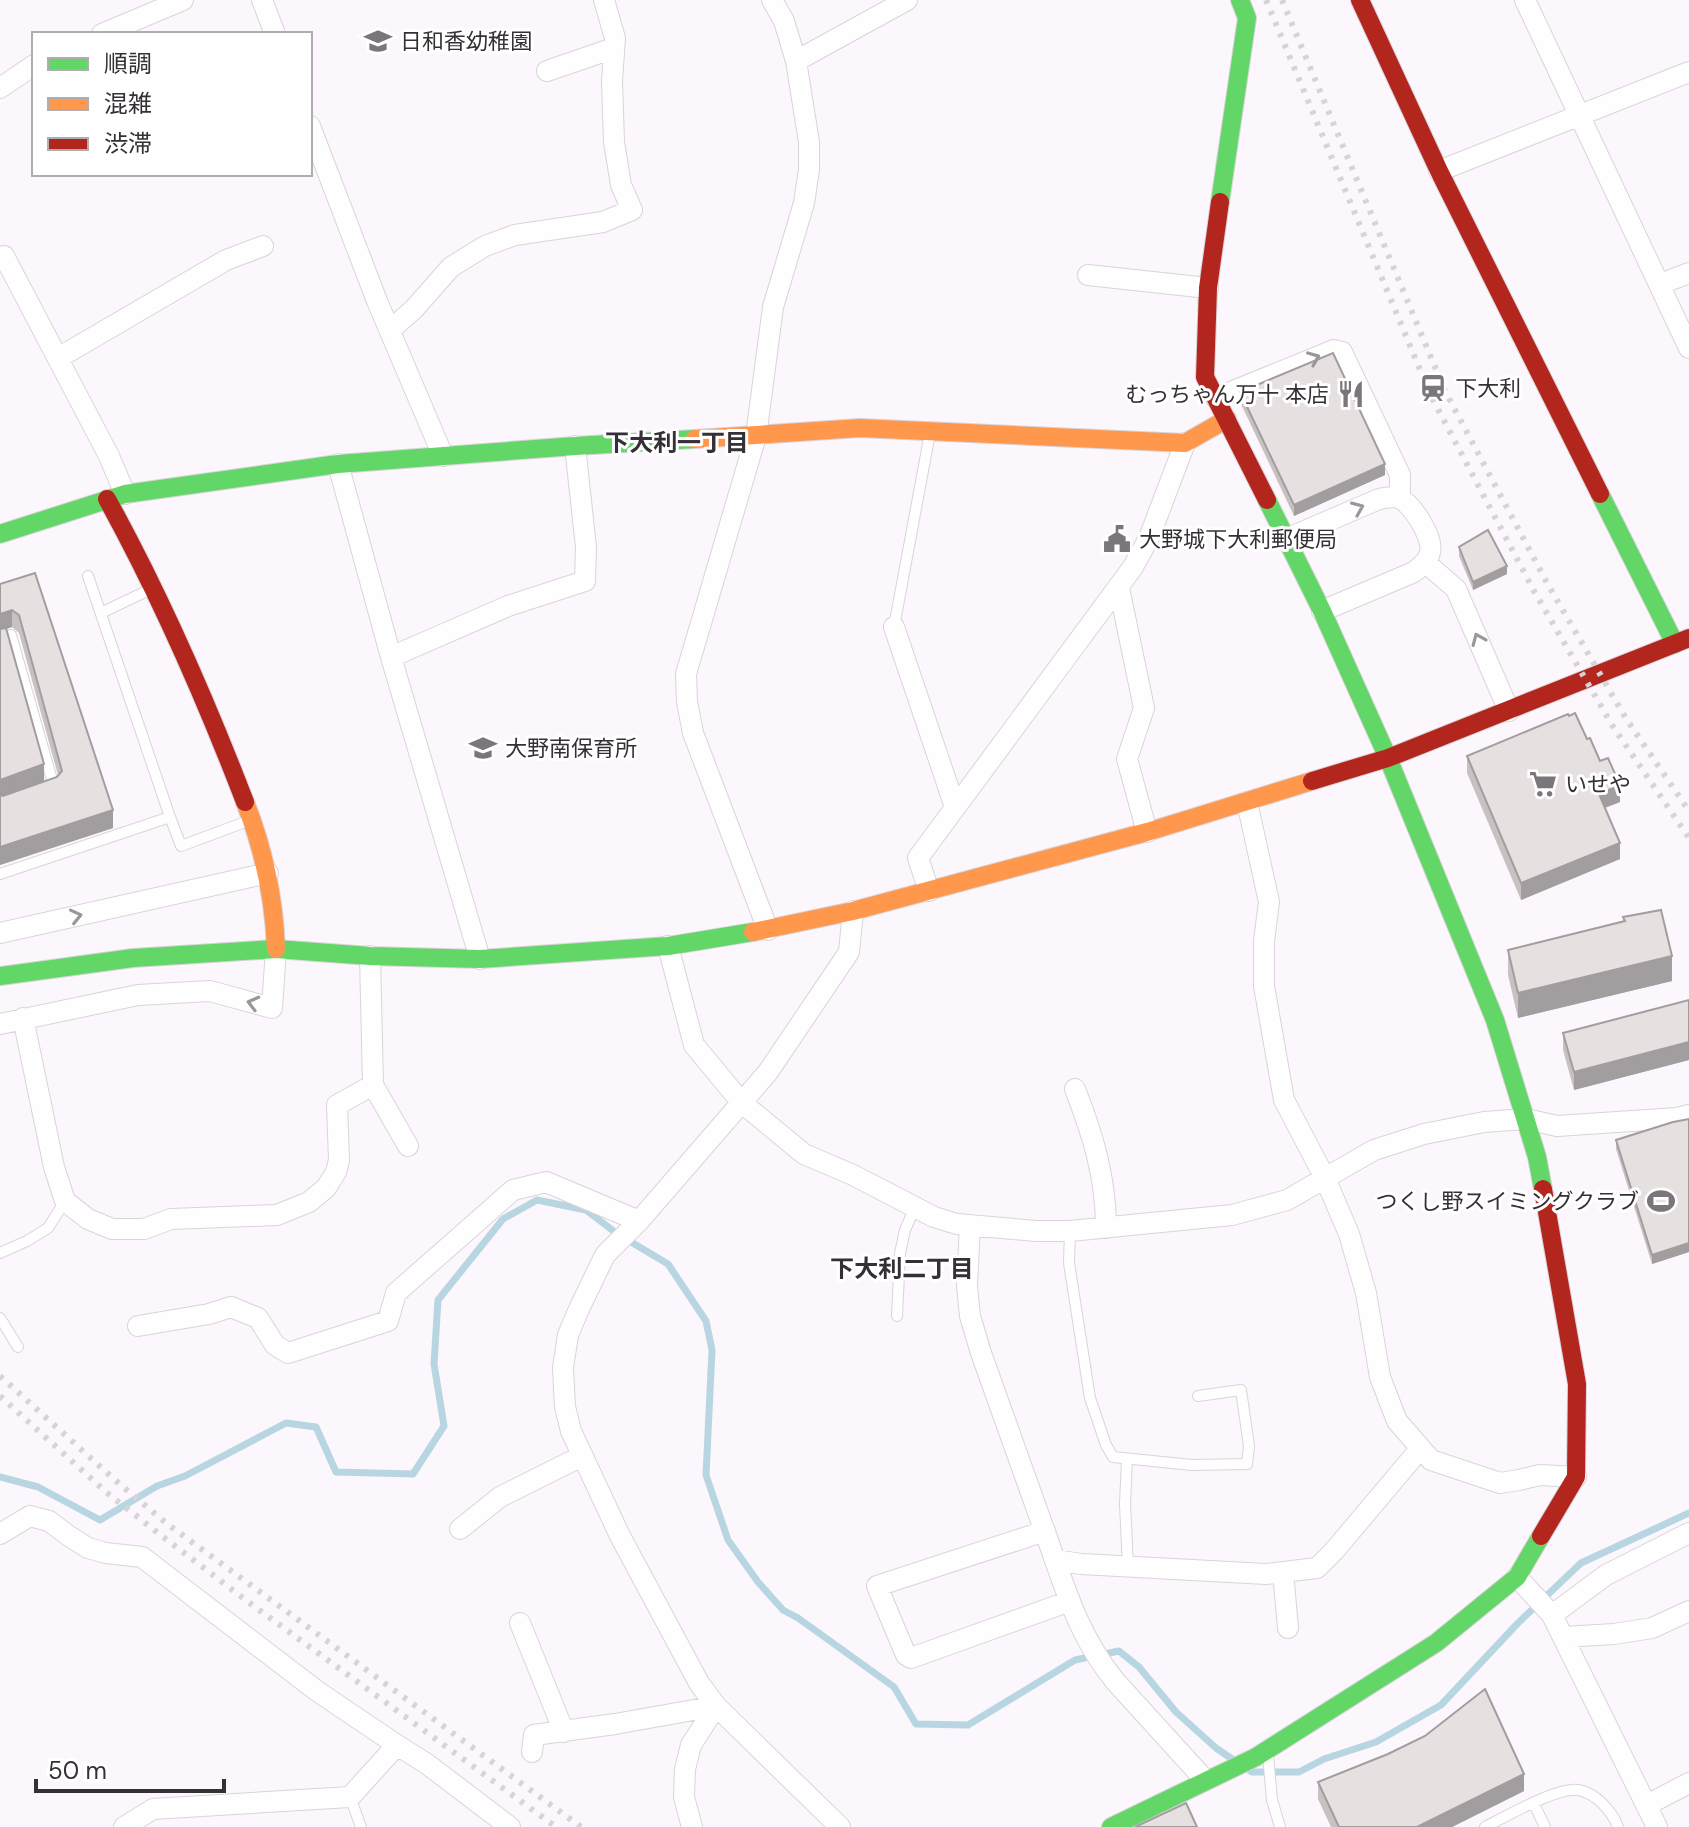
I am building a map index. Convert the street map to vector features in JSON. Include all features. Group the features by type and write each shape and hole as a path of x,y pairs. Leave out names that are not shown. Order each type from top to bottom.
{"street":[{"path":"107,32 183,0"},
{"path":"262,0 274,32"},
{"path":"390,330 414,309 451,267 485,246 515,235 603,222 632,210 621,185 614,142 612,81 615,38 604,0"},
{"path":"768,930 693,733 686,674 756,436 773,307 804,203 809,170 809,142 796,61 784,21 772,0"},
{"path":"1111,1827 1262,1753 1436,1643 1517,1577 1576,1477 1577,1384 1537,1157 1495,1020 1388,758 1322,611 1205,377 1208,288 1247,18 1240,0"},
{"path":"0,976 133,958 276,949 480,959 668,946 768,930 853,911 1147,832 1388,758 1682,641 1439,171 1360,0"},
{"path":"1525,0 1689,348"},
{"path":"796,61 898,2"},
{"path":"547,71 614,48"},
{"path":"0,88 32,66"},
{"path":"1439,171 1689,72"},
{"path":"312,131 443,456"},
{"path":"58,358 226,260 263,246"},
{"path":"0,1024 138,995 210,991 272,1008 276,949 268,873 251,820 209,711 116,496 109,456 4,256"},
{"path":"1660,284 1689,273"},
{"path":"1088,275 1208,288"},
{"path":"1216,398 1334,350 1342,352 1400,475 1400,498"},
{"path":"0,534 116,496 338,464 860,428 1185,443 1227,419"},
{"path":"929,891 918,858 1133,567 1149,538 1185,443"},
{"path":"391,657 508,606 585,581 586,547 575,446"},
{"path":"338,464 480,959"},
{"path":"1286,539 1379,499 1400,498 1412,506 1431,544 1426,563 1414,572 1322,611"},
{"path":"1426,563 1456,589 1509,711"},
{"path":"1119,588 1144,708 1127,759 1147,832"},
{"path":"894,627 955,807"},
{"path":"1247,802 1269,902 1264,941 1264,986 1284,1100 1325,1178 1349,1234 1366,1293 1380,1377 1397,1421 1431,1460 1500,1483 1540,1475 1576,1477"},
{"path":"0,933 268,873"},
{"path":"840,1827 716,1706 699,1683 620,1536 571,1431 565,1407 563,1368 568,1335 605,1255 639,1221 768,1072 849,952 853,911"},
{"path":"668,946 694,1045 742,1103 804,1154 853,1175 934,1217 957,1224 1070,1231 1232,1215 1287,1200 1374,1150 1424,1134 1484,1122 1526,1119 1557,1126 1689,1115"},
{"path":"370,956 373,1085 408,1146"},
{"path":"23,1018 54,1167 65,1201 88,1219 112,1229 144,1229 171,1219 277,1215 309,1202 326,1188 336,1172 339,1160 337,1105 373,1085"},
{"path":"1075,1089 1099,1162 1106,1200 1106,1228"},
{"path":"138,1326 209,1314 231,1307 258,1318 275,1345 288,1353 388,1321 396,1293 513,1190 546,1182 639,1221"},
{"path":"970,1225 967,1286 970,1316 1082,1631 1104,1667 1210,1778"},
{"path":"1055,1560 1266,1574 1317,1568 1420,1449"},
{"path":"460,1529 500,1497 582,1456"},
{"path":"0,1534 30,1516 49,1521 88,1548 142,1557 317,1691 427,1764 510,1827"},
{"path":"1045,1531 877,1586 906,1655 911,1658 1070,1601"},
{"path":"1552,1615 1606,1575 1689,1533"},
{"path":"1283,1572 1288,1628"},
{"path":"1517,1577 1552,1615 1657,1827"},
{"path":"1563,1637 1652,1628 1689,1611"},
{"path":"520,1623 564,1732"},
{"path":"532,1752 534,1735 716,1706"},
{"path":"692,1827 684,1797 685,1769 691,1745 716,1706"},
{"path":"124,1827 153,1809 350,1797 397,1745"},
{"path":"1647,1805 1689,1783"}],"lane":[{"path":"894,627 931,431"},
{"path":"88,576 181,846 251,820"},
{"path":"101,613 154,587"},
{"path":"0,639 11,635 54,787 41,791"},
{"path":"0,874 170,817"},
{"path":"0,1253 48,1228 65,1201"},
{"path":"897,1316 900,1253 915,1207"},
{"path":"1070,1231 1069,1263 1090,1398 1113,1457 1192,1465 1247,1464 1249,1446 1241,1390 1198,1396"},
{"path":"0,1318 18,1347"},
{"path":"1127,1459 1125,1504 1128,1567"},
{"path":"1262,1753 1280,1827"},
{"path":"1485,1827 1558,1793 1578,1790 1595,1797 1614,1816 1618,1827"},
{"path":"350,1797 361,1827"},
{"path":"1534,1804 1545,1827"}],"building":[{"path":"1333,353 1385,464 1294,505 1240,392"},
{"path":"1488,530 1507,566 1473,582 1459,547"},
{"path":"35,573 113,810 0,847 0,795 57,777 62,771 19,615 12,610 0,614 0,584"},
{"path":"6,628 44,764 0,780 0,629"},
{"path":"1575,713 1600,761 1608,758 1620,785 1599,794 1620,843 1521,883 1467,756"},
{"path":"1661,910 1672,956 1518,993 1508,950 1625,921 1623,917"},
{"path":"1689,1000 1689,1042 1574,1072 1563,1033"},
{"name":"つくし野スイミングクラブ","path":"1689,1119 1689,1243 1652,1255 1616,1140"},
{"path":"1485,1689 1524,1774 1417,1827 1339,1827 1318,1782 1425,1736"},
{"path":"1186,1803 1197,1827 1135,1827"}],"waterway":[{"path":"0,1477 38,1487 100,1520 157,1486 185,1476 286,1423 316,1427 336,1472 413,1474 444,1426 434,1364 438,1300 503,1219 537,1200 586,1210 616,1233 668,1264 706,1321 712,1350 706,1475 728,1540 783,1610 894,1687 916,1724 968,1725 1075,1660 1119,1651 1139,1667 1176,1712 1232,1759"},
{"path":"1249,1770 1299,1772 1324,1759 1376,1742 1441,1705 1518,1623 1581,1563 1689,1513"}],"railway":[{"path":"1266,0 1431,396 1534,591 1612,725 1689,838"},
{"path":"1282,0 1445,391 1547,583 1625,717 1689,811"},
{"path":"0,1376 166,1523 581,1827"},
{"path":"0,1396 106,1492 158,1533 556,1827"}],"traffic: fast":[{"path":"1220,202 1247,18 1240,0"},
{"path":"0,534 125,494 338,464 695,439"},
{"path":"1600,494 1675,644"},
{"path":"1267,500 1322,611 1388,758 1495,1020 1537,1157 1543,1189"},
{"path":"0,976 133,958 276,949 480,959 668,946 753,932"},
{"path":"1111,1827 1256,1757 1436,1643 1517,1577 1541,1536"}],"traffic: slow":[{"path":"695,439 860,428 1185,443 1227,419"},
{"path":"753,932 853,911 1147,832 1312,781"},
{"path":"245,802 267,874 276,949"}],"traffic: jam":[{"path":"1360,0 1439,171 1600,494"},
{"path":"1220,202 1208,288 1205,377 1267,500"},
{"path":"107,499 181,648 245,802"},
{"path":"1312,781 1388,758 1689,638"},
{"path":"1541,1536 1576,1477 1577,1384 1543,1189"}],"place":[{"name":"日和香幼稚園","path":"378,41"},
{"name":"下大利","path":"1433,388"},
{"name":"むっちゃん万十 本店","path":"1351,394"},
{"name":"大野城下大利郵便局","path":"1117,539"},
{"name":"大野南保育所","path":"483,748"},
{"name":"いせや","path":"1543,784"},
{"name":"つくし野スイミングクラブ","path":"1661,1201"}],"district":[{"name":"下大利一丁目","path":"677,442"},
{"name":"下大利二丁目","path":"902,1268"}]}
